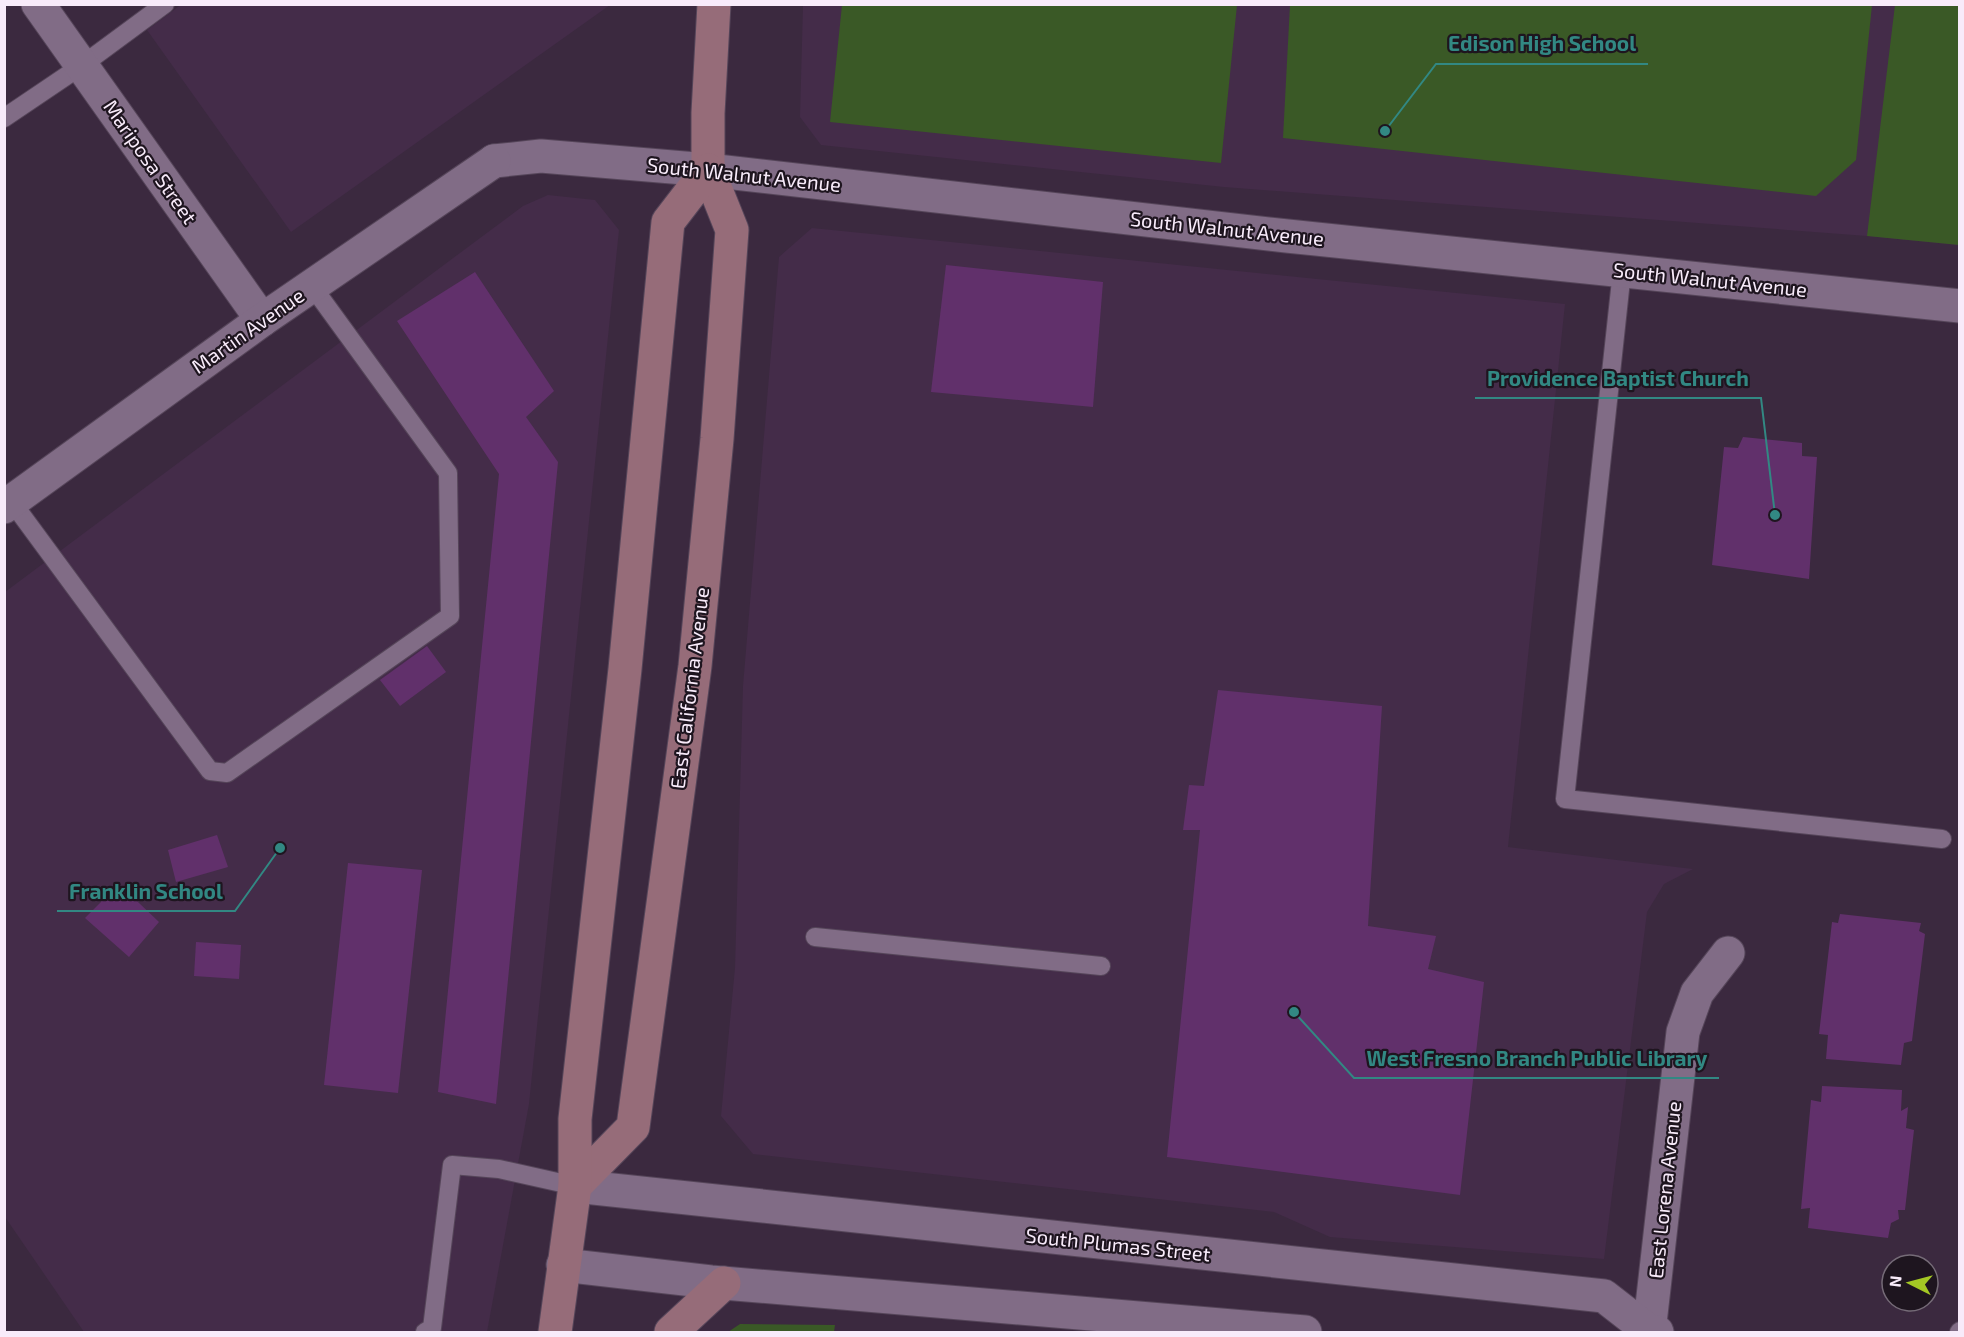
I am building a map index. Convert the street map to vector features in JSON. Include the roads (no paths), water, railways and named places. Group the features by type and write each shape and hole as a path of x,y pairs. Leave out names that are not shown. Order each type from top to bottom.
{"main road":[{"name":"East California Avenue","path":"575,1186 633,1127 694,678 717,439 732,230 708,170 708,113 714,4"},
{"path":"555,1332 575,1186 574,1119 625,669 668,222 708,170"},
{"path":"671,1332 724,1282"}],"street":[{"name":"Mariposa Street","path":"38,4 262,320"},
{"name":"South Walnut Avenue","path":"494,161 541,156 708,170 1287,236 1959,306"},
{"name":"Martin Avenue","path":"8,504 262,320 494,161"},
{"name":"East Lorena Avenue","path":"1650,1332 1683,1032 1697,993 1728,953"},
{"name":"South Plumas Street","path":"575,1186 1605,1296 1650,1332"},
{"path":"563,1265 1104,1324 1305,1332"}],"lane":[{"path":"4,118 81,66 165,4"},
{"path":"1622,271 1565,800 1942,839"},
{"path":"8,504 210,771 227,773 450,616 448,473 312,286"},
{"path":"814,937 1101,966"},
{"path":"425,1332 432,1328 452,1165 499,1169 575,1186"}],"place":[{"name":"Edison High School","path":"1385,131"},
{"name":"Providence Baptist Church","path":"1775,515"},
{"name":"Franklin School","path":"280,848"},
{"name":"West Fresno Branch Public Library","path":"1294,1012"}]}
